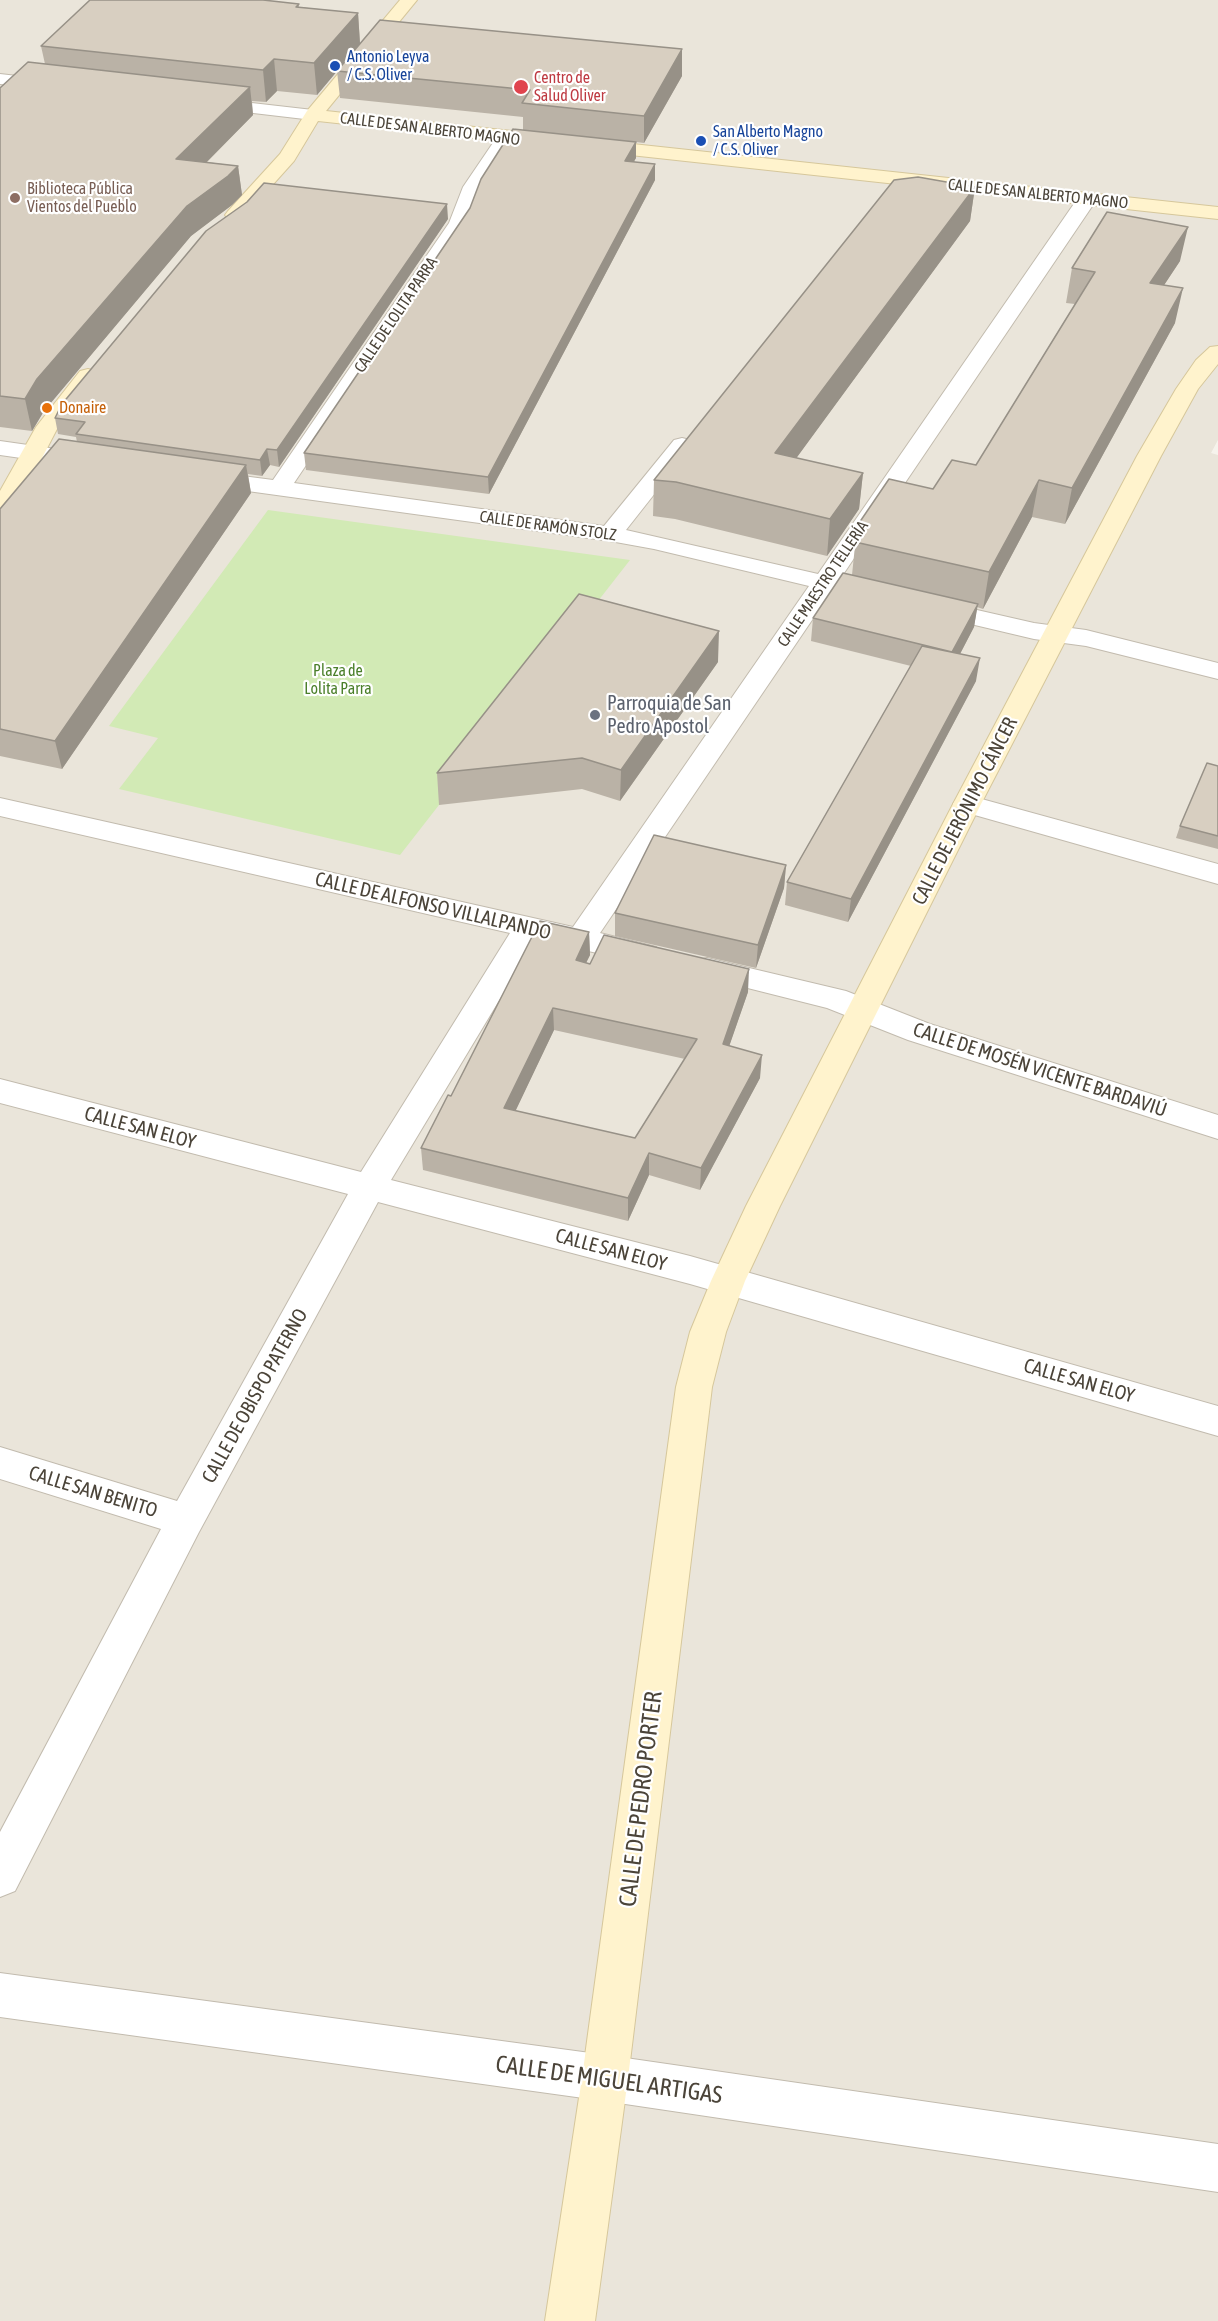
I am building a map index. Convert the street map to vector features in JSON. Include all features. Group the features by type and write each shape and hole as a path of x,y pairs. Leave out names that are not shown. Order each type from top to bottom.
{"street":[{"path":"218,226 241,211 288,157 313,115 409,0"},
{"path":"0,79 70,87"},
{"name":"CALLE DE SAN ALBERTO MAGNO","path":"186,100 506,138 1218,213"},
{"name":"CALLE DE LOLITA PARRA","path":"279,489 459,223 473,187 506,138"},
{"path":"882,198 897,180"},
{"name":"CALLE MAESTRO TELLERÍA","path":"580,940 1087,199"},
{"name":"CALLE DE JERÓNIMO CÁNCER","path":"728,1281 763,1206 967,804 1181,399 1204,365 1218,352"},
{"path":"0,508 16,485 32,452 54,417 97,364"},
{"path":"610,534 698,425"},
{"path":"0,448 116,465"},
{"name":"CALLE DE RAMÓN STOLZ","path":"186,475 654,542 1034,631 1086,638 1218,671"},
{"path":"967,804 1218,874"},
{"name":"CALLE DE ALFONSO VILLALPANDO","path":"0,807 794,988 864,1010"},
{"name":"CALLE DE OBISPO PATERNO","path":"0,1876 186,1520 369,1187 530,927"},
{"name":"CALLE DE MOSÉN VICENTE BARDAVIÚ","path":"864,1010 919,1032 1218,1127"},
{"name":"CALLE SAN ELOY","path":"0,1092 728,1281 1218,1420"},
{"name":"CALLE DE PEDRO PORTER","path":"570,2321 694,1387 708,1332 728,1281"},
{"name":"CALLE SAN BENITO","path":"0,1463 186,1520"},
{"name":"CALLE DE MIGUEL ARTIGAS","path":"0,1995 604,2078 1218,2168"}],"shaded area":[{"path":"0,0 1218,0 1218,440 1211,453 1218,455 1218,2321 0,2321"}],"green space":[{"name":"Plaza de Lolita Parra","path":"268,510 630,560 400,855 119,789 158,738 109,726"}],"building":[{"path":"90,0 263,0 299,4 296,7 358,13 314,63 274,59 263,70 41,46"},
{"path":"380,20 682,49 644,116 522,103 530,90 337,71"},
{"path":"28,62 250,87 176,159 238,166 187,206 37,379 25,399 0,396 0,88"},
{"path":"513,129 636,142 625,161 655,164 488,477 304,453 470,208 481,179"},
{"path":"918,177 975,187 775,453 863,473 830,519 676,482 654,480 894,180"},
{"path":"264,183 447,204 277,450 267,449 260,460 76,434 85,422 55,418 62,404 206,231 247,202"},
{"path":"1107,212 1188,227 1150,283 1183,288 1072,488 1039,480 989,572 855,542 864,528 857,526 889,479 933,489 952,460 976,465 1095,272 1072,268"},
{"path":"59,439 246,465 55,741 0,729 0,509"},
{"path":"843,573 978,604 952,652 813,618"},
{"name":"Parroquia de San Pedro Apostol","path":"579,594 719,631 621,770 582,758 437,773"},
{"path":"922,646 980,658 851,899 787,882"},
{"path":"1207,763 1218,766 1218,836 1180,826"},
{"path":"654,835 786,865 758,945 615,913"},
{"path":"540,921 589,932 576,960 590,964 604,935 749,969 723,1044 762,1055 701,1168 649,1153 628,1198 421,1148 448,1095 451,1096","holes":["553,1008 697,1039 635,1138 504,1108"]}],"place":[{"name":"Antonio Leyva / C.S. Oliver","path":"335,66"},
{"name":"Centro de Salud Oliver","path":"521,87"},
{"name":"San Alberto Magno / C.S. Oliver","path":"701,141"},
{"name":"Biblioteca Pública Vientos del Pueblo","path":"15,198"},
{"name":"Donaire","path":"47,408"},
{"name":"Parroquia de San Pedro Apostol","path":"595,715"}]}
